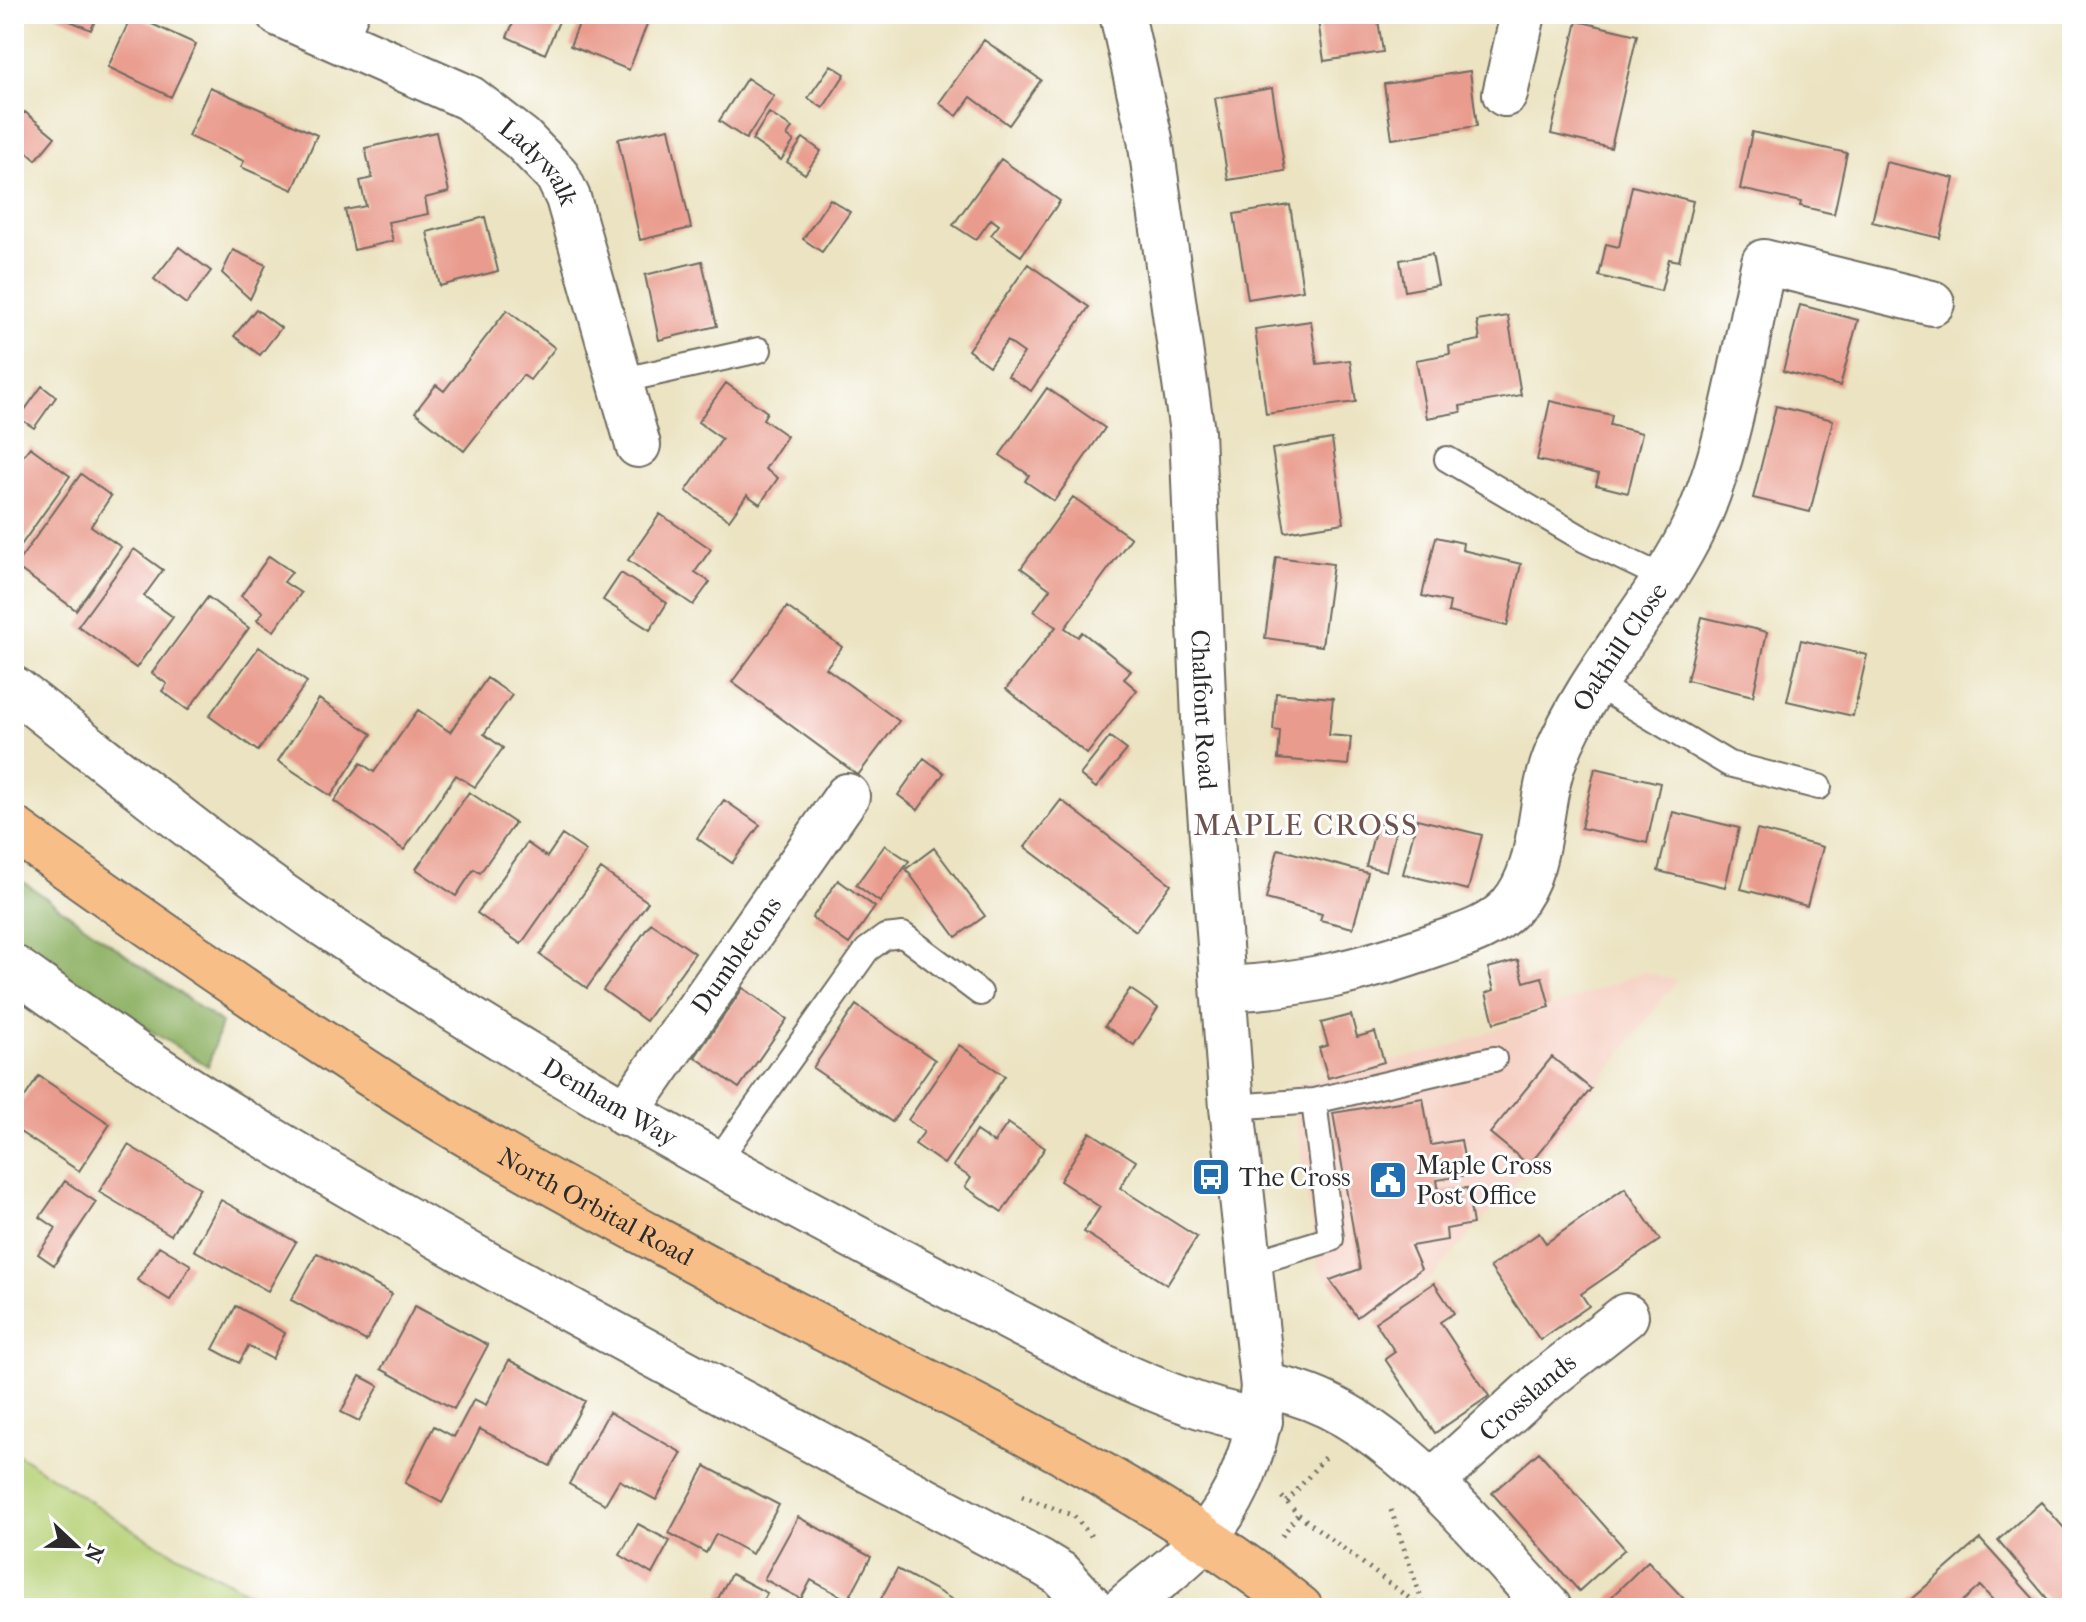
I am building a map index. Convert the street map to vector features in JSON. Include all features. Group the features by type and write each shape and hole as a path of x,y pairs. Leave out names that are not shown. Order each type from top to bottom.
{"main road":[{"name":"North Orbital Road","path":"14,829 234,984 404,1096 746,1288 1094,1470 1204,1538"},
{"path":"1204,1538 1300,1608"}],"street":[{"name":"Ladywalk","path":"279,14 350,28 469,98 505,123 557,175 568,198 638,445"},
{"name":"Chalfont Road","path":"1122,14 1150,139 1192,432 1205,743 1232,1107 1262,1404 1245,1474 1204,1538 1124,1608"},
{"path":"1505,94 1514,16"},
{"name":"Oakhill Close","path":"1224,989 1324,980 1382,964 1487,927 1512,906 1533,860 1554,760 1592,682 1681,553 1709,494 1764,262 1932,303"},
{"name":"Denham Way","path":"14,689 328,927 625,1114 1102,1366 1177,1400 1222,1415 1262,1404 1292,1389 1356,1421 1432,1482 1549,1608"},
{"name":"Dumbletons","path":"625,1114 847,796"},
{"path":"14,968 221,1109 331,1175 483,1262 1041,1562 1061,1574 1092,1608"},
{"name":"Crosslands","path":"1432,1482 1540,1384 1626,1316"}],"lane":[{"path":"619,381 759,350"},
{"path":"1447,459 1585,540 1664,578"},
{"path":"1592,682 1729,764 1819,787"},
{"path":"716,1163 867,950 885,937 903,935 980,993"},
{"path":"1232,1107 1314,1101 1494,1059"},
{"path":"1249,1264 1331,1239 1314,1101"}],"path":[{"path":"1287,1502 1356,1421"},
{"path":"1394,1451 1388,1501 1423,1608"},
{"path":"1017,1494 1074,1516 1096,1542"},
{"path":"1298,1514 1423,1608"}],"shaded area":[{"path":"1643,972 1677,980 1574,1116 1433,1277 1364,1326 1318,1267 1291,1086 1450,1047"}],"green space":[{"path":"14,875 221,1023 208,1066 92,995 14,940"},
{"path":"14,1452 146,1538 278,1608 14,1608"}],"building":[{"path":"54,14 98,14 91,30"},
{"path":"517,14 549,14 560,19 545,54 507,37"},
{"path":"583,14 651,14 629,70 570,46"},
{"path":"1317,14 1377,14 1383,52 1324,61"},
{"path":"132,15 196,44 171,97 108,67"},
{"path":"1577,21 1637,35 1611,148 1551,134"},
{"path":"984,40 1041,80 1009,125 971,97 957,116 939,103"},
{"path":"831,65 845,74 823,108 808,98"},
{"path":"1470,71 1477,126 1392,139 1384,84"},
{"path":"747,78 774,96 746,139 719,121"},
{"path":"210,87 317,135 293,190 241,167 244,161 188,136"},
{"path":"1272,88 1285,171 1228,180 1215,98"},
{"path":"25,112 55,137 36,160 14,141 14,124"},
{"path":"769,113 792,128 787,136 794,141 781,160 752,140"},
{"path":"669,128 691,228 640,240 618,139"},
{"path":"436,132 449,192 425,198 428,214 388,222 393,241 354,250 345,210 366,206 360,181 372,178 365,148"},
{"path":"1752,132 1847,153 1834,214 1800,206 1801,202 1740,189"},
{"path":"803,138 821,151 805,174 787,162"},
{"path":"1001,159 1060,201 1021,256 991,235 999,225 991,219 976,240 953,225"},
{"path":"1886,162 1954,178 1940,238 1872,222"},
{"path":"1632,186 1693,201 1679,261 1669,259 1661,291 1599,276 1606,244 1619,247"},
{"path":"830,199 850,212 822,252 803,239"},
{"path":"1290,205 1303,290 1248,299 1234,214"},
{"path":"485,217 498,271 440,286 427,232"},
{"path":"179,247 211,271 186,304 154,279"},
{"path":"233,250 266,265 250,299 222,273"},
{"path":"1432,254 1438,285 1405,291 1400,260"},
{"path":"702,261 717,326 659,340 645,275"},
{"path":"1028,264 1089,307 1031,391 1008,376 1024,353 1007,341 989,366 968,350"},
{"path":"1800,305 1858,320 1840,386 1783,371"},
{"path":"256,309 281,328 260,355 234,336"},
{"path":"507,310 555,348 530,380 523,375 464,451 415,412 436,385 444,391"},
{"path":"1508,316 1521,395 1460,406 1461,412 1427,418 1416,360 1450,354 1449,346 1480,340 1477,321"},
{"path":"1311,321 1317,364 1350,360 1356,402 1266,414 1255,329"},
{"path":"726,383 767,412 763,419 787,436 765,469 778,478 760,504 747,495 729,520 686,491 722,439 698,422"},
{"path":"42,386 56,397 34,428 19,418"},
{"path":"1047,388 1105,428 1054,501 1025,481 1029,475 1000,455"},
{"path":"1550,401 1612,415 1610,425 1642,433 1628,493 1596,485 1599,474 1537,460"},
{"path":"1776,406 1833,420 1810,512 1753,498"},
{"path":"1332,439 1344,523 1285,532 1272,449"},
{"path":"30,447 70,476 14,555 14,468"},
{"path":"81,474 111,496 91,526 121,547 76,610 15,566"},
{"path":"1073,497 1131,538 1065,628 1078,637 1082,632 1131,671 1124,679 1137,690 1087,754 1006,689 1056,627 1034,611 1050,589 1021,568"},
{"path":"660,514 711,549 695,572 710,582 693,605 628,560"},
{"path":"1436,537 1463,543 1462,550 1521,564 1507,626 1448,612 1450,602 1422,596"},
{"path":"134,549 163,570 144,596 173,617 136,668 78,626"},
{"path":"269,556 292,572 284,582 301,593 274,631 257,620 263,612 241,596"},
{"path":"1276,557 1333,564 1322,646 1265,638"},
{"path":"621,573 667,603 650,630 603,600"},
{"path":"208,597 249,628 188,710 162,691 167,684 152,673"},
{"path":"787,607 842,647 826,668 899,721 858,775 732,682"},
{"path":"1702,617 1767,632 1753,696 1687,680"},
{"path":"1801,640 1867,655 1853,716 1787,701"},
{"path":"259,647 307,682 258,751 209,716"},
{"path":"487,678 512,695 484,734 503,748 475,787 456,775 404,850 334,801 361,763 374,772 418,710 450,732"},
{"path":"1276,693 1333,698 1329,735 1351,737 1348,765 1278,759 1280,731 1273,730"},
{"path":"319,699 372,734 331,796 278,761"},
{"path":"1110,737 1127,750 1096,788 1080,775"},
{"path":"924,758 944,773 918,810 898,795"},
{"path":"1595,768 1660,783 1647,843 1581,828"},
{"path":"469,792 515,823 480,873 474,869 456,896 416,869"},
{"path":"724,800 760,825 732,863 697,838"},
{"path":"1061,800 1171,884 1136,931 1025,847"},
{"path":"1673,812 1739,828 1725,887 1658,871"},
{"path":"1417,819 1482,835 1468,890 1403,874"},
{"path":"1377,823 1396,828 1386,871 1366,866"},
{"path":"1757,830 1823,847 1807,906 1741,889"},
{"path":"562,835 586,851 521,944 477,913 527,843 547,857"},
{"path":"885,845 909,861 880,902 856,885"},
{"path":"934,848 985,916 956,937 906,869"},
{"path":"1278,849 1368,873 1353,928 1320,920 1322,914 1266,899"},
{"path":"601,869 648,902 587,988 540,955"},
{"path":"838,880 875,907 849,944 812,918"},
{"path":"651,923 695,953 646,1021 603,990"},
{"path":"1518,960 1524,982 1542,977 1550,1007 1494,1023 1486,993 1494,990 1488,968"},
{"path":"743,988 787,1019 739,1088 695,1057"},
{"path":"1130,989 1158,1008 1134,1045 1105,1026"},
{"path":"856,1005 935,1060 892,1122 813,1068"},
{"path":"1351,1015 1357,1037 1375,1032 1384,1062 1328,1078 1319,1048 1328,1045 1321,1023"},
{"path":"959,1045 1005,1076 944,1164 915,1144 924,1132 908,1120"},
{"path":"1552,1057 1591,1089 1529,1165 1490,1133"},
{"path":"39,1076 110,1124 79,1171 14,1128 14,1113"},
{"path":"1423,1098 1431,1145 1461,1140 1467,1175 1437,1180 1439,1192 1467,1188 1473,1224 1446,1229 1447,1240 1411,1246 1421,1269 1357,1317 1330,1280 1360,1269 1333,1113"},
{"path":"1008,1123 1045,1148 1002,1212 965,1187 971,1178 953,1166 976,1131 994,1143"},
{"path":"1090,1132 1136,1161 1120,1188 1197,1237 1167,1285 1084,1232 1100,1207 1060,1181"},
{"path":"128,1145 200,1188 171,1235 99,1192"},
{"path":"65,1181 96,1202 54,1265 38,1254 56,1228 40,1217"},
{"path":"1625,1188 1660,1240 1581,1294 1589,1306 1540,1340 1490,1267 1539,1233 1546,1243"},
{"path":"221,1200 296,1242 268,1291 194,1250"},
{"path":"159,1246 191,1265 170,1300 137,1280"},
{"path":"317,1253 392,1294 366,1341 291,1300"},
{"path":"1434,1283 1454,1313 1440,1322 1489,1396 1435,1433 1385,1359 1395,1352 1375,1322"},
{"path":"236,1306 285,1333 272,1359 248,1346 239,1363 213,1349"},
{"path":"415,1306 488,1345 454,1409 381,1369"},
{"path":"509,1360 585,1401 550,1466 480,1429 442,1503 405,1483 434,1426 454,1437 474,1399 486,1405"},
{"path":"360,1376 379,1386 359,1421 341,1412"},
{"path":"609,1412 682,1453 656,1500 619,1480 605,1504 569,1484"},
{"path":"1539,1452 1625,1549 1579,1591 1492,1493"},
{"path":"705,1466 779,1505 752,1554 716,1534 706,1553 669,1533"},
{"path":"2041,1502 2072,1537 2072,1608 2055,1608 1998,1540"},
{"path":"798,1517 871,1557 848,1600 811,1580 801,1599 764,1579"},
{"path":"638,1524 670,1541 652,1574 620,1555"},
{"path":"1980,1539 2042,1608 2000,1608 1980,1586 1955,1608 1901,1608"},
{"path":"1648,1561 1684,1599 1675,1608 1600,1608"},
{"path":"897,1569 934,1589 967,1608 876,1608"},
{"path":"731,1574 767,1593 759,1608 713,1608"}],"place":[{"name":"The Cross","path":"1211,1177"},
{"name":"Maple Cross Post Office","path":"1388,1180"}],"district":[{"name":"MAPLE CROSS","path":"1306,825"}]}
